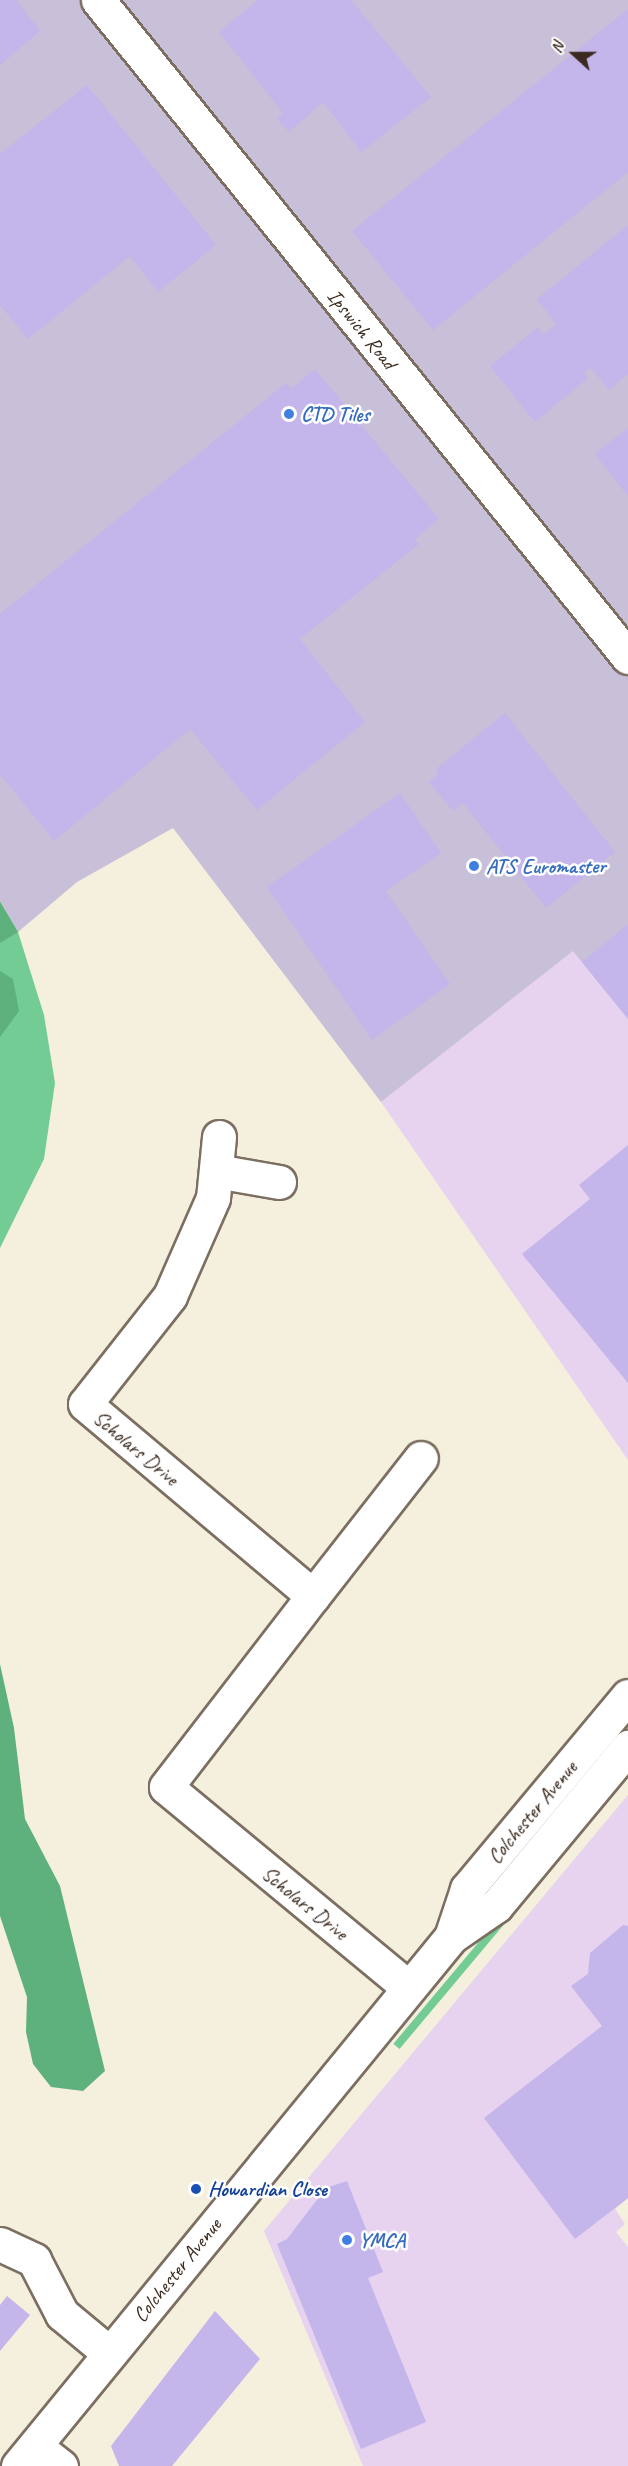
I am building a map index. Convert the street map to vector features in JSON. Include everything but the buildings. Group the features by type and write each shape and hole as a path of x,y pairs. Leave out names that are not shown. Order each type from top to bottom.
{"street":[{"name":"Ipswich Road","path":"98,0 628,657"},
{"name":"Scholars Drive","path":"219,1137 213,1198 170,1296 85,1404 313,1596"},
{"path":"216,1171 279,1182"},
{"name":"Scholars Drive","path":"409,1988 166,1787 421,1458"},
{"name":"Colchester Avenue","path":"451,1937 467,1890 628,1696"},
{"name":"Colchester Avenue","path":"26,2456 451,1937 496,1906 628,1747"},
{"path":"0,2244 34,2260 62,2314 109,2353"},
{"path":"26,2456 61,2466"}],"shaded area":[{"path":"0,0 628,0 628,1019 573,951 381,1102 173,828 77,882 18,932 0,901"},
{"path":"574,950 628,1019 628,1460 381,1102"},
{"path":"628,1795 628,2198 615,2209 625,2224 616,2232 628,2247 628,2466 363,2466 264,2231"}],"green space":[{"path":"0,901 18,932 44,1015 55,1083 44,1159 0,1248"},
{"path":"0,902 18,932 0,943"},
{"path":"0,971 13,979 19,1011 0,1037"},
{"path":"0,1664 14,1728 25,1819 60,1886 105,2071 83,2091 51,2087 33,2064 26,2032 27,1997 0,1916"},
{"path":"556,1850 562,1855 400,2049 393,2044"}],"place":[{"name":"CTD Tiles","path":"289,414"},
{"name":"ATS Euromaster","path":"474,866"},
{"name":"Howardian Close","path":"196,2189"},
{"name":"YMCA","path":"347,2240"}]}
